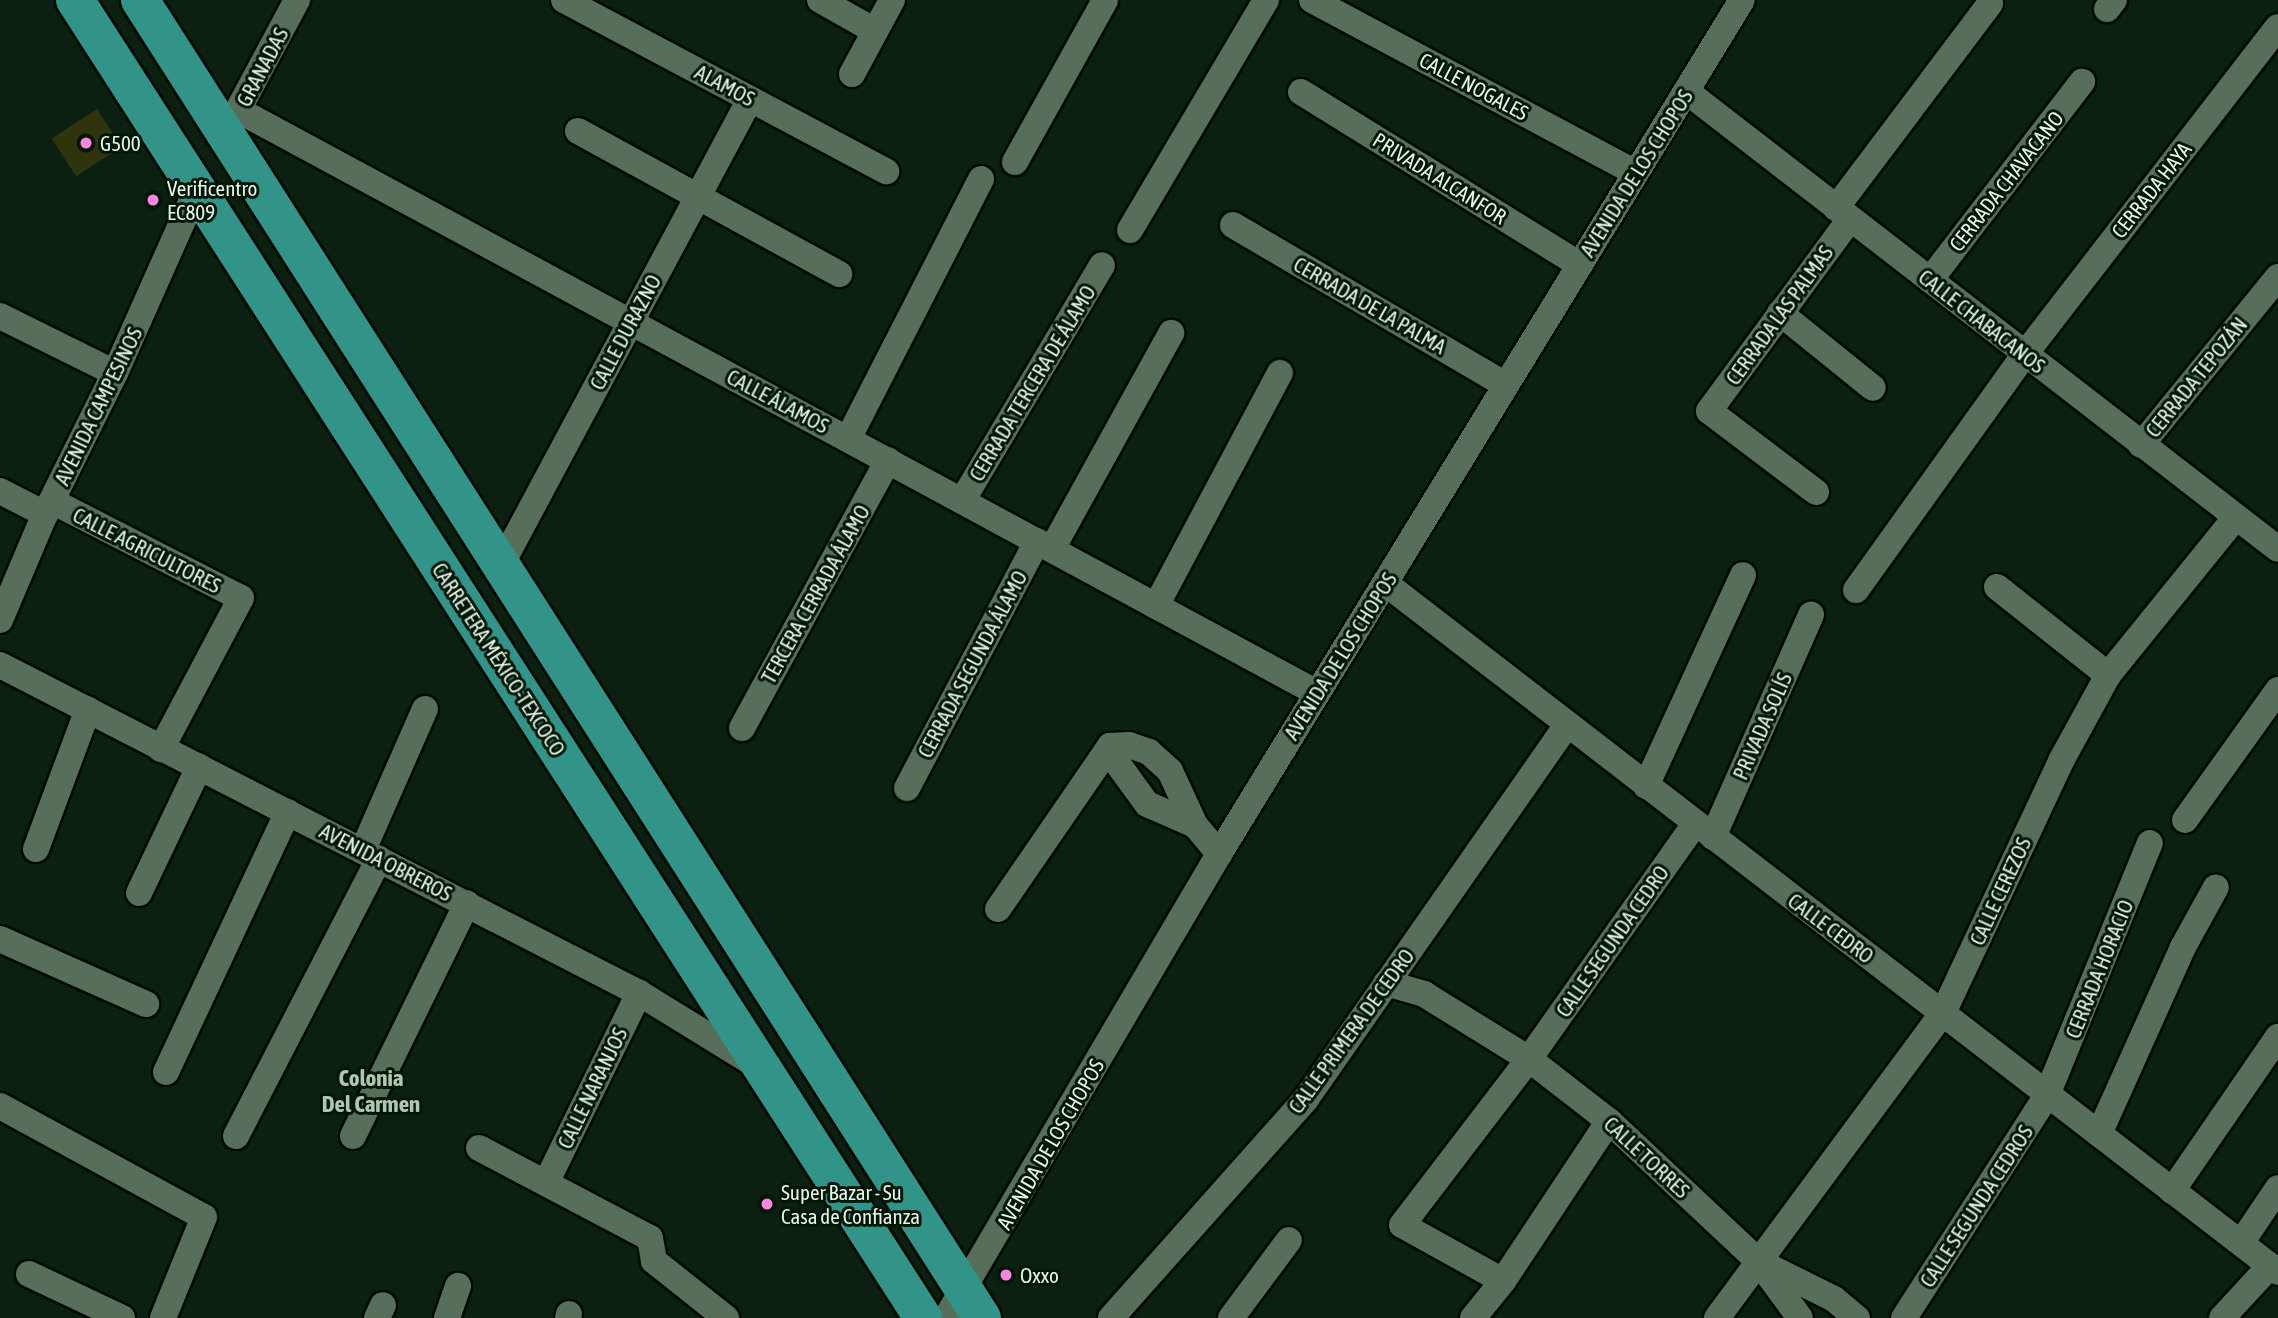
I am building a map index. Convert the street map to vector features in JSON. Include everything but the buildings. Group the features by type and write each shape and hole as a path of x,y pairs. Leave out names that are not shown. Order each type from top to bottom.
{"highway":[{"path":"140,0 232,122 501,565 964,1309"},
{"name":"CARRETERA MÉXICO-TEXCOCO","path":"73,2 923,1318"}],"street":[{"name":"GRANADAS","path":"232,122 298,0"},
{"name":"ALAMOS","path":"564,0 886,171"},
{"path":"820,0 875,31"},
{"path":"852,74 892,0"},
{"path":"1015,162 1105,0"},
{"path":"1129,230 1266,0"},
{"name":"CALLE NOGALES","path":"1312,0 1636,173"},
{"name":"AVENIDA DE LOS CHOPOS","path":"964,1309 1219,854 1742,0"},
{"name":"CERRADA LAS PALMAS","path":"1816,492 1709,411 1780,313 1843,214 1990,4"},
{"name":"CERRADA HAYA","path":"1856,590 2025,354 2278,27"},
{"name":"CERRADA CHAVACANO","path":"1930,280 2082,82"},
{"name":"CALLE CHABACANOS","path":"1686,91 2141,445 2236,517 2274,538"},
{"name":"PRIVADA ALCANFOR","path":"1301,92 1580,265"},
{"name":"CALLE DURAZNO","path":"501,565 750,99"},
{"name":"CALLE ÁLAMOS","path":"232,122 631,321 1317,693"},
{"path":"578,131 839,274"},
{"path":"848,439 981,180"},
{"name":"AVENIDA CAMPESINOS","path":"0,620 49,507 116,373 195,191"},
{"name":"CERRADA DE LA PALMA","path":"1233,225 1506,385"},
{"name":"CERRADA TERCERA DE ÁLAMO","path":"962,501 1102,265"},
{"name":"CERRADA TEPOZÁN","path":"2141,445 2278,278"},
{"path":"1780,313 1873,388"},
{"path":"0,316 116,373"},
{"name":"CERRADA SEGUNDA ÁLAMO","path":"907,788 1044,545 1171,333"},
{"path":"1156,606 1280,373"},
{"name":"TERCERA CERRADA ÁLAMO","path":"742,728 888,460"},
{"name":"CALLE AGRICULTORES","path":"0,491 49,507 241,598 161,749"},
{"name":"CALLE CEREZOS","path":"1717,1318 1942,1013 2062,759 2108,676 2236,517"},
{"path":"1646,786 1743,575"},
{"name":"CALLE CEDRO","path":"1385,583 2274,1269"},
{"path":"1997,587 2108,676"},
{"name":"PRIVADA SOLÍS","path":"1704,830 1811,614"},
{"name":"AVENIDA OBREROS","path":"0,665 639,993 765,1070"},
{"path":"2185,820 2278,690"},
{"path":"36,849 88,709"},
{"path":"236,1136 371,854 425,709"},
{"name":"CALLE PRIMERA DE CEDRO","path":"1111,1318 1306,1099 1567,725"},
{"path":"998,909 1110,746 1129,744 1149,752 1170,771 1195,825 1219,854"},
{"path":"1110,746 1115,760 1147,804 1195,825"},
{"path":"139,893 198,767"},
{"path":"166,1072 288,812"},
{"name":"CALLE SEGUNDA CEDRO","path":"1529,1059 1704,830"},
{"name":"CERRADA HORACIO","path":"2047,1095 2150,843"},
{"path":"2099,1134 2182,947 2216,887"},
{"path":"353,1136 467,903"},
{"path":"0,939 146,1004"},
{"name":"CALLE TORRES","path":"1386,984 1424,994 1529,1059 1609,1121 1759,1262 1800,1318"},
{"name":"CALLE NARANJOS","path":"546,1183 639,993"},
{"path":"2172,1191 2278,1037"},
{"path":"1503,1281 1402,1225 1529,1059"},
{"name":"CALLE SEGUNDA CEDROS","path":"1904,1318 2047,1095"},
{"path":"0,1106 204,1217 163,1318"},
{"path":"1473,1318 1503,1281 1609,1121"},
{"path":"479,1148 650,1238 654,1261 726,1318"},
{"path":"2241,1243 2278,1188"},
{"path":"1231,1318 1289,1240"},
{"name":"CALLE TORRES","path":"1759,1262 1834,1300 1857,1318"},
{"path":"2222,1318 2274,1269"},
{"path":"29,1274 122,1318"},
{"path":"447,1318 458,1286"}],"place":[{"name":"G500","path":"86,143"},
{"name":"Verificentro EC809","path":"153,200"},
{"name":"Super Bazar - Su Casa de Confianza","path":"767,1204"},
{"name":"Oxxo","path":"1006,1275"}],"district":[{"name":"Colonia Del Carmen","path":"371,1091"}]}
